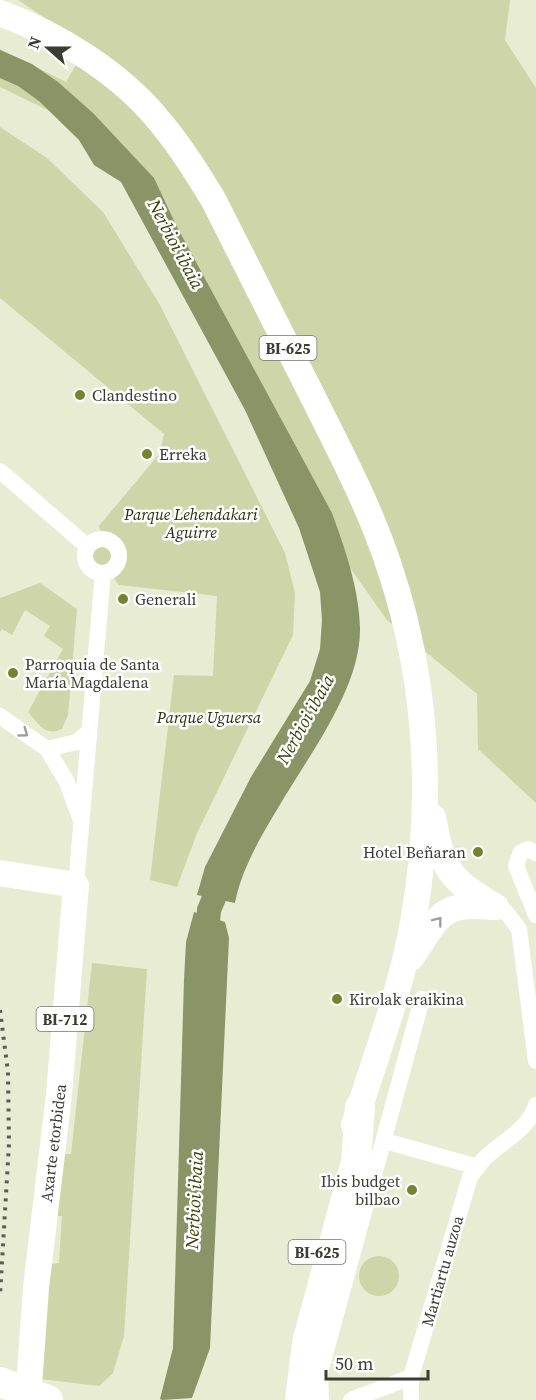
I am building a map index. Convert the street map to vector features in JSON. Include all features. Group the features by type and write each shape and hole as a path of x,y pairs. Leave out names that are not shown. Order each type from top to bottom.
{"highway":[{"path":"300,1400 307,1343 356,1162 360,1107"},
{"path":"0,1382 48,1400"}],"main road":[{"name":"BI-625","path":"0,13 63,43 126,88 160,121 213,199 354,478 391,570 411,646 418,686 425,778 420,877 404,969 360,1107 303,1307 291,1359 288,1400"},
{"path":"425,778 444,863 454,879 496,907"},
{"path":"0,873 76,885"},
{"path":"40,880 59,902 72,928"},
{"name":"Axarte etorbidea","path":"28,1400 36,1288 59,1095 76,885"},
{"path":"404,969 444,913 454,906 467,904 496,907"}],"street":[{"path":"0,471 88,547"},
{"path":"101,540 111,543 116,548 118,559 116,566 103,573 93,571 88,566 85,556 88,547 101,540"},
{"path":"76,885 83,828 87,733 103,573"},
{"path":"0,716 47,749 77,805 83,828"},
{"path":"47,749 77,742 87,733"},
{"path":"59,768 78,772 86,764"},
{"path":"534,850 521,852 516,866 536,915"},
{"path":"496,907 506,912 519,929 530,960 536,1061"},
{"path":"321,1400 320,1373 422,999"},
{"name":"Martiartu auzoa","path":"411,1400 411,1377 470,1177 485,1158 515,1136 533,1114 536,1105"},
{"path":"385,1141 478,1167"},
{"path":"351,1400 411,1377"}],"green space":[{"path":"18,0 510,0 505,40 536,88 536,803 478,749 477,694 387,620 287,479 93,132 0,87 0,49 66,82 80,58 63,30"},
{"name":"Parque Lehendakari Aguirre","path":"0,127 47,158 103,212 160,305 285,553 295,593 293,635 197,833 177,887 150,880 174,675 213,676 217,596 119,585 114,578 121,572 124,565 125,550 117,538 101,532 99,526 160,453 164,434 0,298"},
{"path":"102,547 108,550 111,556 108,562 102,565 96,562 93,556 96,550"},
{"path":"40,583 77,609 68,715 62,729 56,731 43,728 28,712 63,649 44,636 50,626 25,610 12,635 2,629 0,632 0,598"},
{"path":"92,963 147,969 124,1336 113,1373 99,1386 33,1378 52,1264 59,1263 62,1216 56,1216 63,1154 71,1154"},
{"path":"379,1256 387,1257 393,1262 398,1268 398,1284 393,1290 387,1295 379,1296 371,1295 365,1290 360,1284 359,1276 360,1268 365,1262 371,1257"}],"water":[{"path":"0,50 32,64 58,82 93,113 154,178 176,225 332,513 350,569 357,598 360,628 358,651 352,675 331,721 252,854 235,903 197,895 205,867 251,777 310,681 320,649 322,620 320,592 299,528 245,410 121,182 94,165 79,140 39,101 18,86 0,78"},
{"path":"194,912 225,922 229,938 210,1348 192,1398 162,1400 160,1399 173,1348 184,980 186,942"}],"waterway":[{"name":"Nerbioi ibaia","path":"206,948 209,910 226,869"}],"railway":[{"path":"0,1010 8,1072 9,1144 0,1296"}],"place":[{"name":"Clandestino","path":"80,395"},
{"name":"Erreka","path":"147,454"},
{"name":"Generali","path":"123,599"},
{"name":"Parroquia de Santa María Magdalena","path":"13,673"},
{"name":"Hotel Beñaran","path":"478,852"},
{"name":"Kirolak eraikina","path":"337,999"},
{"name":"Ibis budget bilbao","path":"412,1190"}],"park label":[{"name":"Parque Uguersa","path":"209,717"}]}
